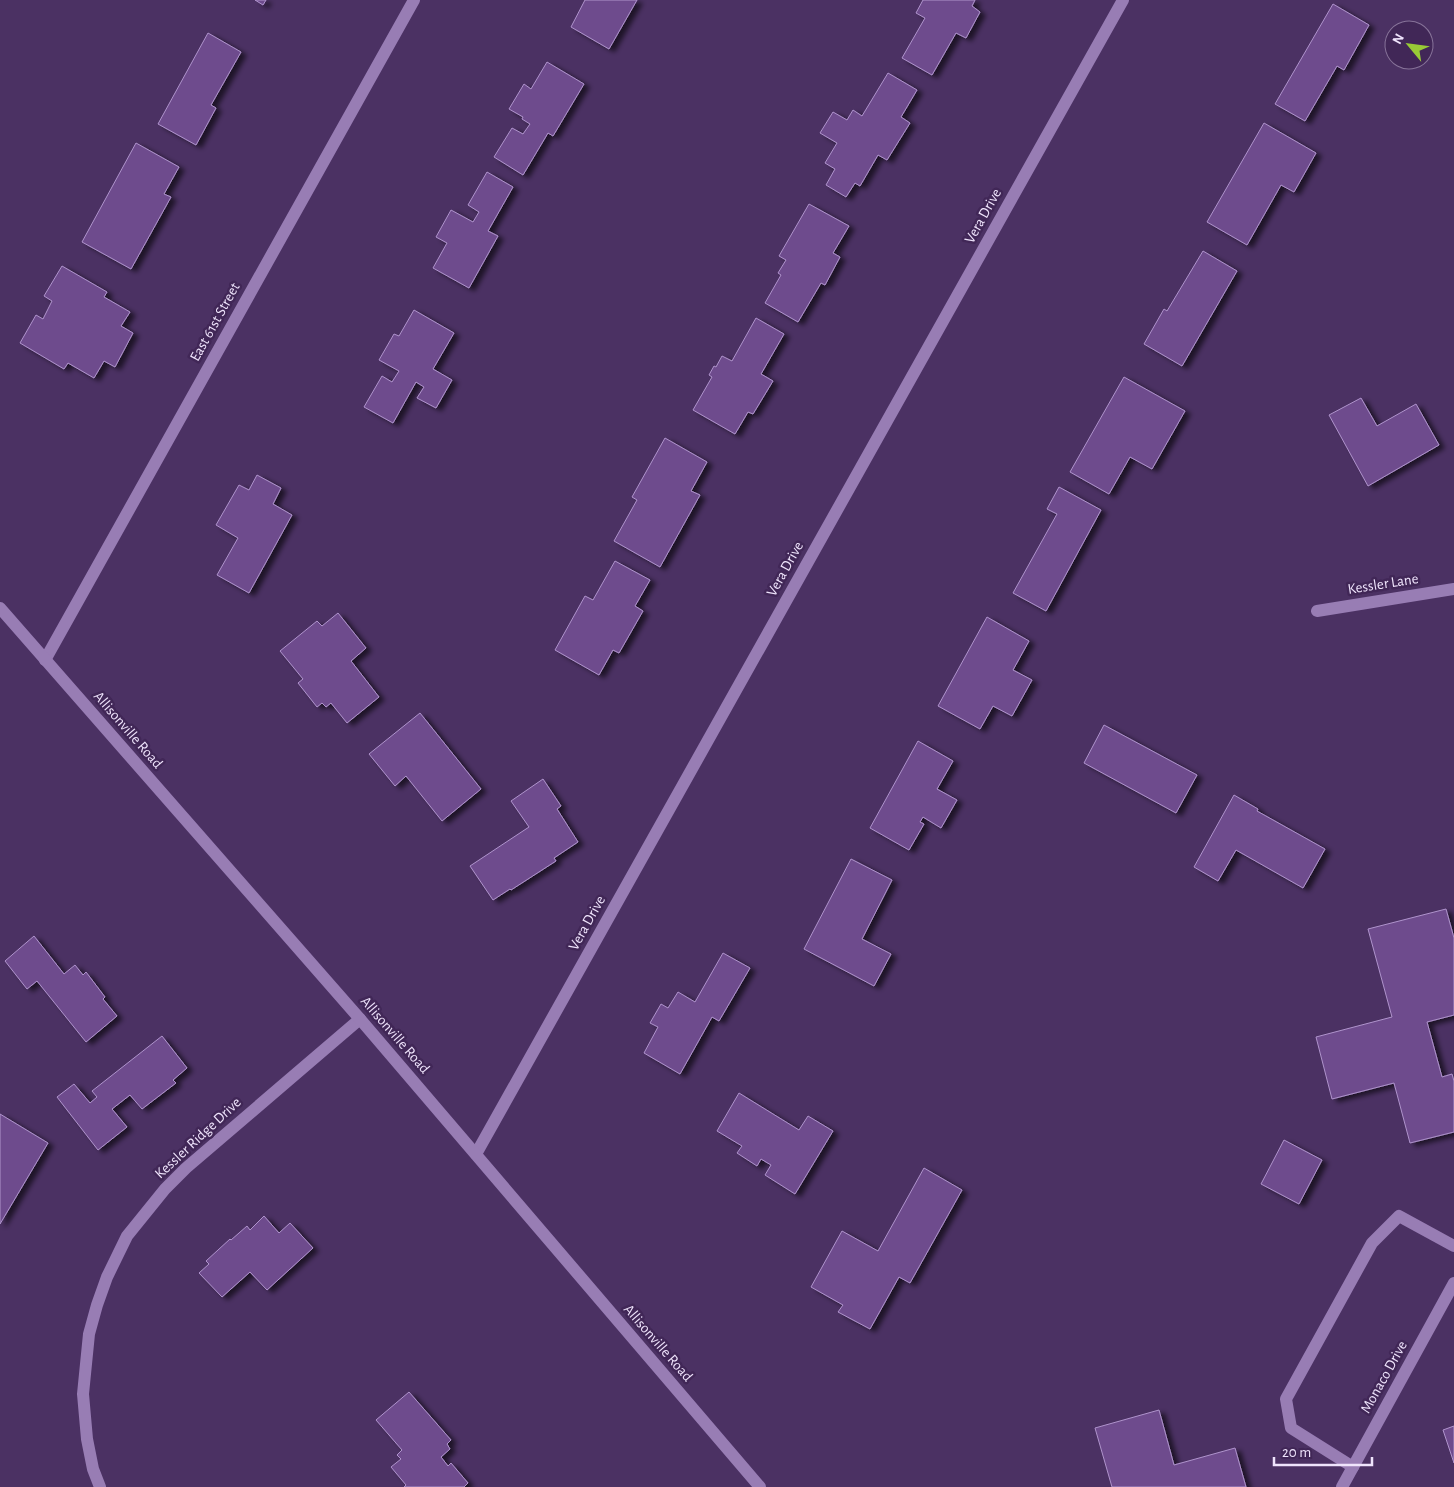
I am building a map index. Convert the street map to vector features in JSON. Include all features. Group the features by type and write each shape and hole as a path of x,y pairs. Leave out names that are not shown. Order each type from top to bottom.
{"street":[{"name":"East 61st Street","path":"45,660 414,0"},
{"name":"Vera Drive","path":"476,1154 1123,0"},
{"name":"Kessler Lane","path":"1317,611 1454,589"},
{"name":"Allisonville Road","path":"0,608 360,1019 760,1487"},
{"name":"Kessler Ridge Drive","path":"100,1487 93,1469 83,1394 89,1334 107,1277 127,1236 186,1168 360,1019"},
{"path":"1353,1467 1290,1428 1286,1399 1372,1243 1400,1216 1454,1246"},
{"name":"Monaco Drive","path":"1342,1487 1450,1301 1454,1283"}],"building":[{"path":"255,0 266,0 263,5"},
{"path":"585,0 637,0 609,49 571,27"},
{"path":"923,0 975,0 972,6 980,12 966,38 956,33 932,75 902,58 925,18 916,13"},
{"path":"1333,4 1369,25 1344,70 1337,66 1305,121 1275,104"},
{"path":"208,33 241,52 211,105 216,108 196,145 158,124"},
{"path":"547,62 584,84 553,136 548,133 523,175 494,157 512,128 523,134 530,124 522,119 523,117 509,109 524,84 531,89"},
{"path":"888,73 917,90 901,117 910,123 887,160 878,155 860,186 855,183 846,197 826,185 835,169 825,163 837,143 820,133 833,112 847,120 853,110 862,116"},
{"path":"1264,123 1316,153 1294,192 1281,185 1247,245 1207,222"},
{"path":"136,143 179,167 164,194 171,197 131,269 82,242"},
{"path":"487,172 513,187 488,231 498,236 469,288 433,268 447,243 436,237 451,210 473,222 479,212 468,205"},
{"path":"809,204 849,226 833,253 840,257 825,285 821,283 798,322 765,303 781,275 778,273 786,260 779,256"},
{"path":"1203,251 1237,271 1182,366 1144,344 1164,309 1167,311"},
{"path":"62,266 107,292 104,297 130,312 121,326 133,333 115,367 104,361 94,378 68,363 64,369 20,343 36,315 43,319 52,301 44,296"},
{"path":"414,310 454,333 433,369 452,380 436,408 417,398 424,387 416,382 393,423 364,407 382,376 392,382 399,371 379,360 394,334 399,336"},
{"path":"756,318 784,334 761,374 773,381 753,414 748,412 735,434 693,410 712,377 709,375 714,366 716,367 722,356 732,361"},
{"path":"1124,377 1185,411 1152,469 1130,457 1109,494 1070,472"},
{"path":"1361,398 1377,426 1416,404 1439,445 1368,486 1329,415"},
{"path":"665,438 707,462 691,491 700,495 660,567 614,541 637,500 632,497"},
{"path":"257,475 281,488 273,504 292,515 249,593 217,575 238,538 216,525 239,485 249,490"},
{"path":"1059,487 1101,510 1046,611 1013,593 1057,514 1047,509"},
{"path":"615,561 650,580 635,606 643,611 619,653 613,650 599,675 555,650 585,596 593,600"},
{"path":"338,613 366,648 351,661 379,697 347,723 331,703 326,707 322,703 317,707 298,683 303,679 280,651 317,621 322,626"},
{"path":"987,617 1029,641 1013,670 1032,680 1012,716 993,706 980,729 938,706"},
{"path":"420,713 481,789 442,821 406,776 395,786 369,754"},
{"path":"1104,725 1197,775 1176,813 1084,763"},
{"path":"918,741 953,761 937,789 957,800 941,828 923,817 920,822 924,824 909,850 870,828"},
{"path":"543,779 561,806 557,809 578,842 554,858 556,861 493,900 470,866 529,827 511,801"},
{"path":"1234,795 1258,809 1257,811 1325,849 1303,888 1236,850 1218,881 1194,867"},
{"path":"851,859 892,880 862,939 891,954 874,986 804,949"},
{"path":"1446,909 1454,938 1454,1015 1427,1022 1442,1077 1452,1074 1454,1081 1454,1132 1410,1143 1394,1083 1332,1099 1316,1037 1392,1017 1368,929"},
{"path":"34,936 64,974 75,965 83,975 86,972 105,997 103,999 117,1016 86,1042 37,981 27,989 5,961"},
{"path":"723,953 750,968 719,1021 712,1017 680,1074 644,1053 658,1027 650,1023 661,1004 668,1008 678,992 695,1002"},
{"path":"162,1036 187,1068 173,1080 176,1083 142,1109 130,1095 112,1109 127,1127 98,1150 57,1097 74,1084 90,1103 97,1097 92,1091"},
{"path":"739,1093 799,1130 808,1116 833,1131 795,1194 765,1175 771,1165 761,1159 757,1166 737,1153 742,1146 717,1131"},
{"path":"0,1114 48,1143 0,1224"},
{"path":"1284,1140 1322,1160 1299,1204 1261,1184"},
{"path":"924,1168 962,1190 910,1283 899,1277 870,1329 838,1312 843,1305 811,1287 842,1231 878,1251"},
{"path":"264,1216 279,1233 290,1223 313,1248 267,1290 250,1272 222,1297 199,1273 209,1264 206,1261 230,1239 247,1226 250,1230"},
{"path":"409,1392 451,1440 447,1444 450,1449 441,1457 448,1466 451,1463 468,1483 464,1487 404,1487 406,1485 391,1467 401,1459 397,1455 402,1450 376,1420"},
{"path":"1159,1410 1174,1465 1235,1448 1246,1487 1112,1487 1095,1428"},
{"path":"1454,1426 1454,1463 1443,1430"}]}
